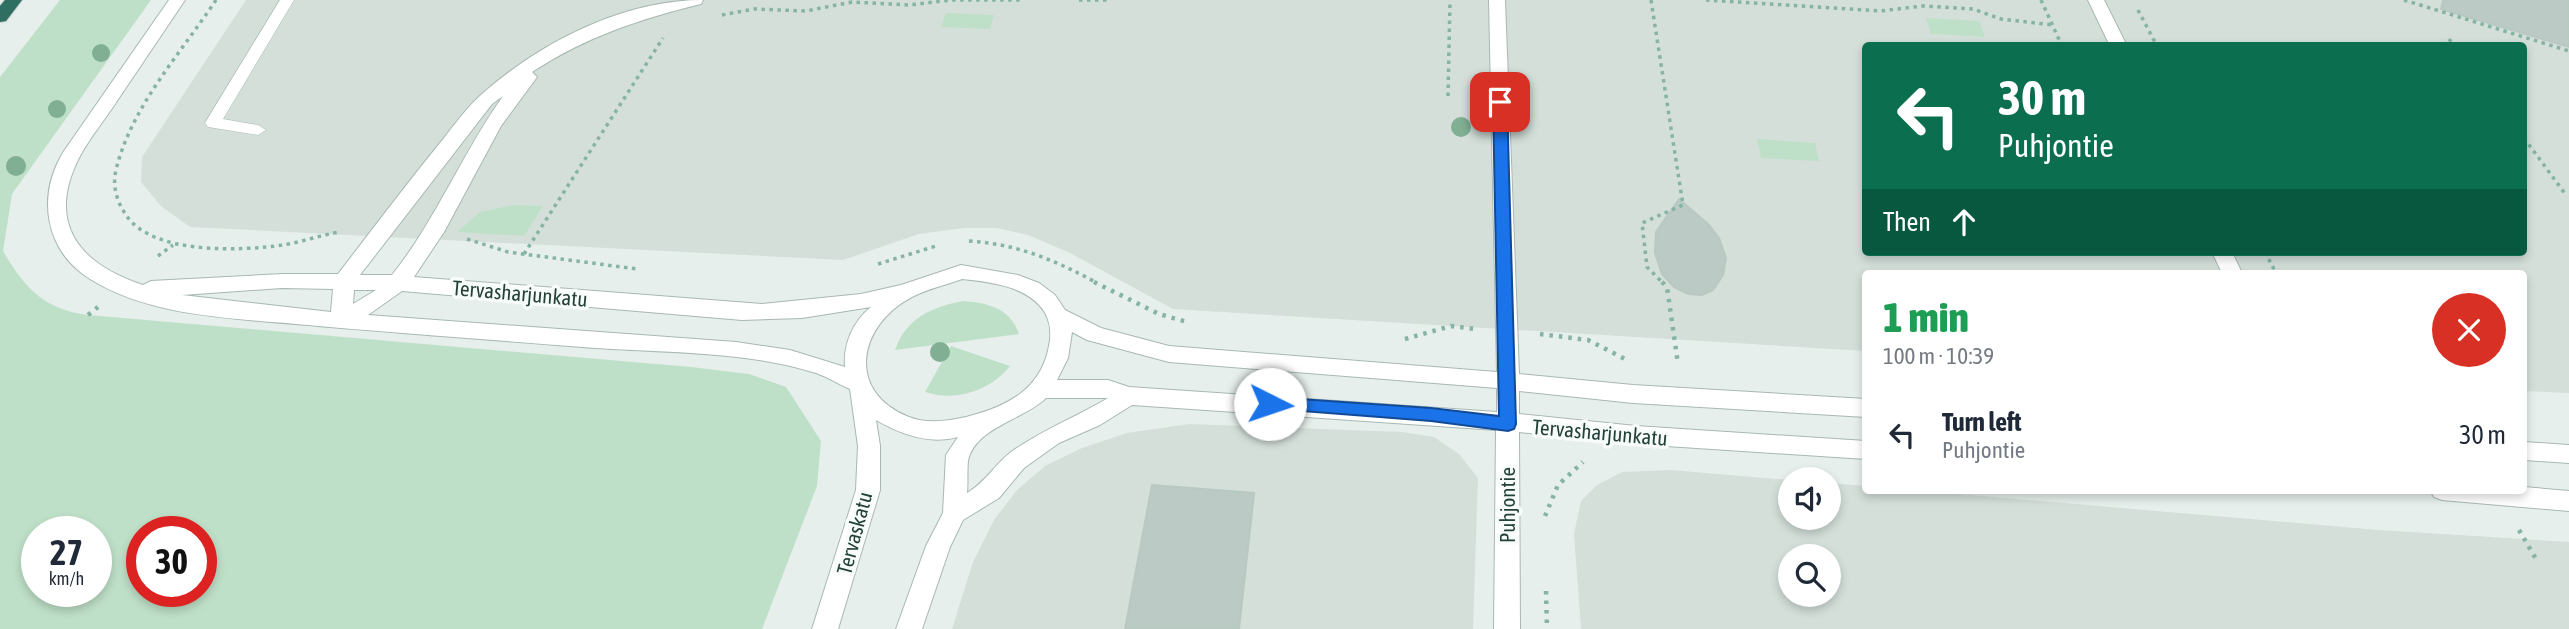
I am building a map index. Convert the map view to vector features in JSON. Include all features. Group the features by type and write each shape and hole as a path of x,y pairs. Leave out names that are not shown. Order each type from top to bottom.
{"highway":[{"path":"0,17 14,0"}],"street":[{"name":"Tervasharjunkatu","path":"177,0 71,155 62,175 57,199 62,241 77,260 96,274 138,290 227,311 704,348 817,365 858,388"},
{"path":"341,321 344,282 419,181 486,100 527,67 587,33 625,18 695,0"},
{"name":"Puhjontie","path":"1497,0 1508,382 1507,629"},
{"path":"2096,0 2117,42"},
{"path":"341,321 398,284 442,219 485,139 517,89 560,50"},
{"path":"992,273 1020,281 1043,295 1057,315 1063,339 1057,364 1042,389 1016,410 981,425 944,430 909,427 880,414 858,388 852,358 859,333 876,310 900,292 929,279 992,273"},
{"name":"Tervasharjunkatu","path":"138,290 282,281 344,282 756,312 821,309 900,292"},
{"name":"Tervasharjunkatu","path":"1057,315 1095,334 1170,354 1633,394 1862,408"},
{"name":"Tervaskatu","path":"825,629 868,490 869,446 858,388"},
{"name":"Tervasharjunkatu","path":"1042,389 1108,389 1129,396 1431,414 1508,424 1862,450"},
{"path":"954,513 991,491 1016,461 1051,437 1092,419 1129,396"},
{"path":"909,629 938,546 954,513 957,455 981,425"},
{"path":"2527,451 2569,454"},
{"path":"2493,494 2569,500"}],"lane":[{"path":"257,130 213,123 287,0"}],"path":[{"path":"216,0 129,134 117,166 115,182 115,200 121,215 151,238 174,245 245,247 285,244 312,236 353,230"},
{"path":"720,15 754,9 806,11 852,2 909,5 951,0 1022,0"},
{"path":"1079,0 1108,0"},
{"path":"1448,96 1450,0"},
{"path":"1651,0 1683,205 1643,223 1647,267 1667,287 1678,364"},
{"path":"1706,0 1880,11 1923,6 1973,9 2001,19 2053,25"},
{"path":"2041,0 2060,42"},
{"path":"2133,0 2155,42"},
{"path":"2404,0 2569,51"},
{"path":"524,254 669,28"},
{"path":"2527,142 2566,195"},
{"path":"461,238 524,254 606,262 643,270"},
{"path":"967,241 990,240 1023,247 1054,259 1130,303 1155,313 1198,323"},
{"path":"870,267 944,244"},
{"path":"1393,339 1406,339 1451,326"},
{"path":"1565,336 1588,340 1629,360"},
{"path":"1666,363 1692,365"},
{"path":"1545,526 1551,496 1565,475 1582,462 1592,461"},
{"path":"2516,526 2536,559"},
{"path":"1546,586 1547,629"}],"shaded area":[{"path":"246,0 2569,0 2569,393 2527,391 2527,270 1862,270 1862,351 1173,309 1070,253 1028,235 997,228 964,228 919,234 843,260 190,227 161,206 141,182 142,157"},
{"path":"1189,424 1402,432 1434,437 1459,454 1478,478 1473,629 952,629 973,562 994,520 1017,490 1045,466 1082,448 1127,433"},
{"path":"1670,470 1778,479 1778,530 1841,530 1841,484 1862,486 1862,494 1958,494 2379,530 2569,542 2569,629 1581,629 1574,534 1581,501 1597,485 1622,472"}],"green space":[{"path":"60,0 151,0 12,194 3,251 19,276 47,302 88,315 749,374 786,387 821,441 817,486 762,629 0,629 0,77"},
{"path":"946,13 994,15 990,29 941,27"},
{"path":"1926,18 1979,21 1985,37 1931,34"},
{"path":"1757,139 1815,143 1819,161 1761,158"},
{"path":"514,205 543,206 524,236 457,232 480,212"},
{"path":"963,301 989,305 1004,313 1019,334 895,350 913,322 931,311"},
{"path":"951,346 1010,366 992,382 971,392 948,396 925,392"}],"building":[{"path":"2443,0 2569,0 2569,47 2441,9"},
{"path":"1679,199 1709,225 1719,238 1726,258 1723,275 1713,290 1702,295 1688,294 1674,287 1662,274 1655,253 1656,232"},
{"path":"1152,485 1254,493 1239,629 1125,629"}],"route":[{"path":"1270,404 1431,414 1508,424 1508,332 1500,102"}]}
